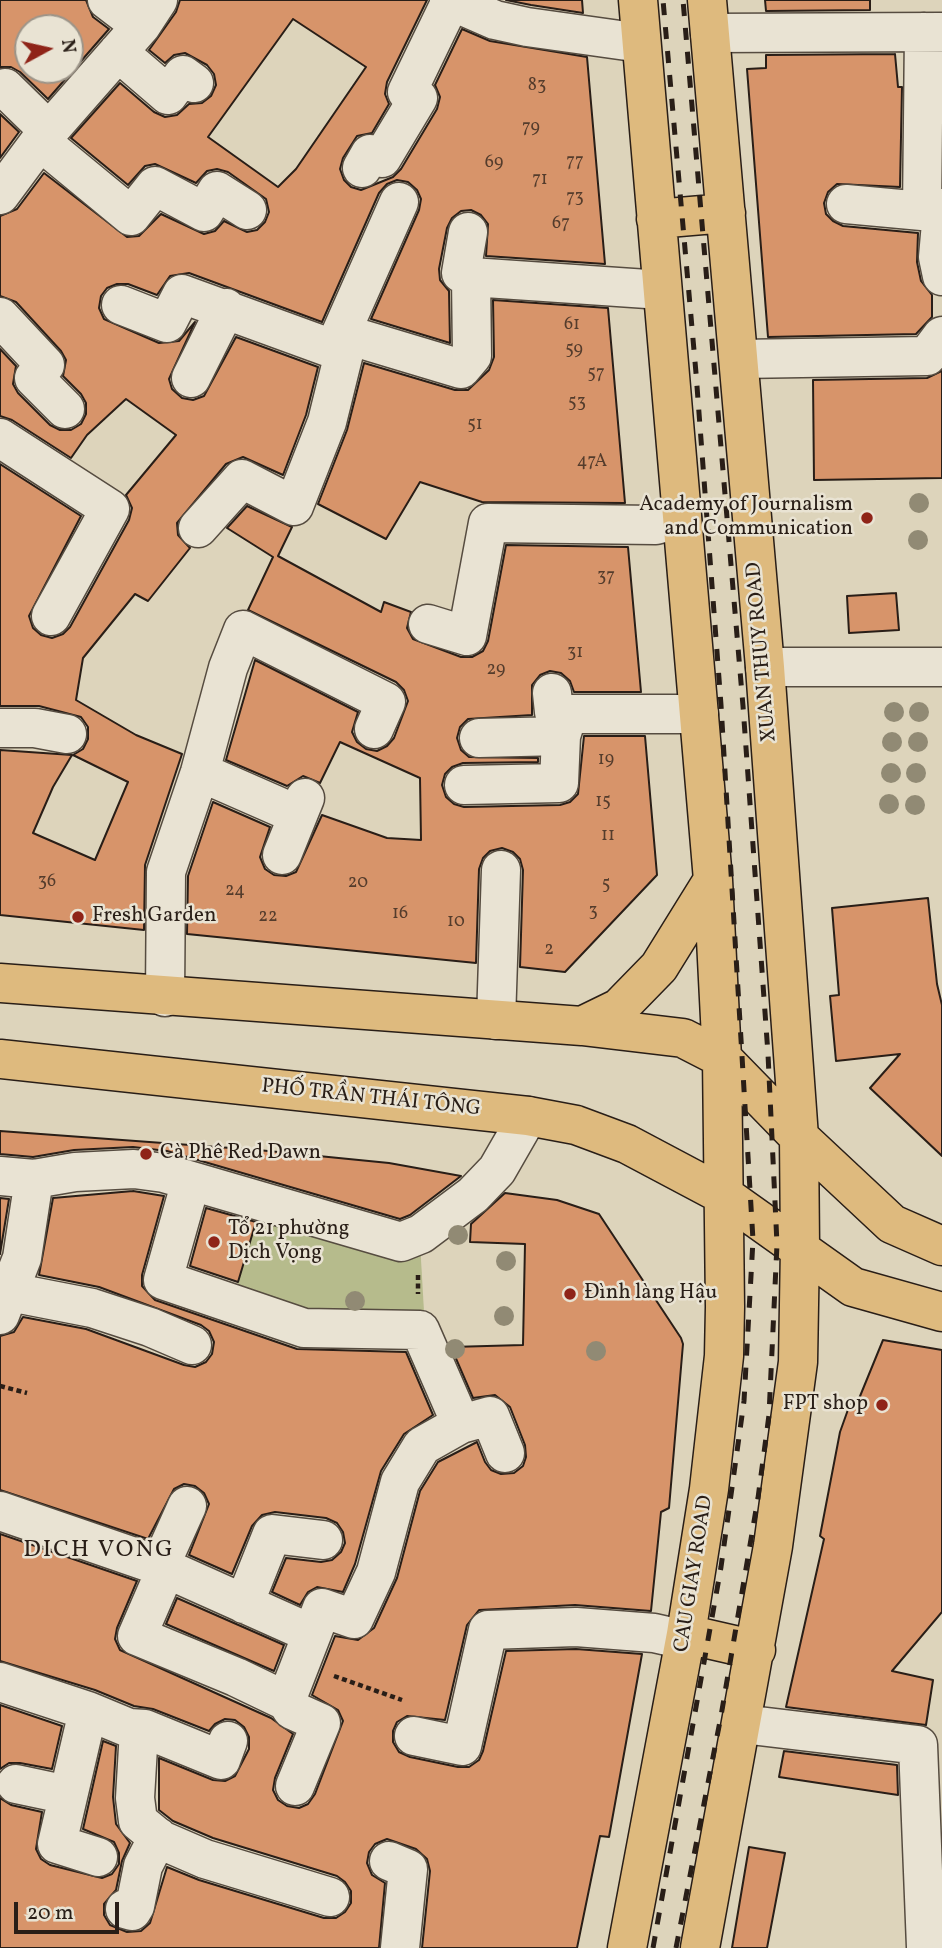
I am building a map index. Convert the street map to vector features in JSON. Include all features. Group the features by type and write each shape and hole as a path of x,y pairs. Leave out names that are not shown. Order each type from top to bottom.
{"main road":[{"path":"638,0 713,880 722,1058"},
{"name":"XUAN THUY ROAD","path":"708,16 765,667 799,1137 800,1247"},
{"path":"656,219 726,213"},
{"path":"582,1026 619,1007 659,967 713,880"},
{"path":"0,983 582,1026 683,1038 722,1058 799,1137 892,1224 942,1245"},
{"name":"CAU GIAY ROAD","path":"627,1948 685,1637 709,1489 724,1356 722,1058"},
{"name":"PHỐ TRẦN THÁI TÔNG","path":"0,1059 528,1116 576,1125 627,1144 725,1196 853,1287 942,1312"},
{"path":"700,1948 773,1546 798,1362 800,1247"},
{"path":"685,1637 755,1650"}],"lane":[{"path":"107,0 139,26 168,95 183,75 194,83"},
{"path":"362,168 370,154 382,158 418,98 407,92 450,0 495,20 641,43"},
{"path":"708,16 933,32 935,210 941,263"},
{"path":"0,195 44,136 139,26"},
{"path":"5,88 44,136 131,216 155,186 204,212 217,191 247,210"},
{"path":"198,528 242,479 294,506 327,422 342,343 399,202"},
{"path":"846,204 935,210"},
{"path":"468,232 461,273 471,277 662,290"},
{"path":"121,305 167,323 182,294 342,343 461,369 472,356 471,277"},
{"path":"191,377 226,308"},
{"path":"0,317 46,365 34,378 65,409"},
{"path":"738,359 927,356 942,336"},
{"path":"0,438 110,509 51,616"},
{"path":"428,624 467,636 488,523 656,525 682,518"},
{"path":"165,997 166,872 200,772 228,668 243,630 386,702 374,729"},
{"path":"765,667 942,667"},
{"path":"479,738 560,715 699,714"},
{"path":"464,785 559,783 560,715"},
{"path":"0,728 35,728 67,734"},
{"path":"200,772 302,807 282,855"},
{"path":"496,1020 500,870"},
{"path":"192,1345 150,1327 92,1308 3,1305 22,1258 17,1177 134,1169 164,1173 389,1241 401,1242 417,1237 473,1195 497,1170 528,1116"},
{"path":"191,1181 163,1280 304,1328 420,1330 461,1423"},
{"path":"286,1702 322,1608 354,1619 376,1572 400,1482 422,1446 461,1423 490,1416 505,1453"},
{"path":"187,1506 137,1636 236,1677 286,1702 292,1710 321,1723 295,1786"},
{"path":"0,1511 163,1567 244,1604 306,1649"},
{"path":"244,1604 272,1534 323,1540"},
{"path":"410,1719 462,1746 488,1630 576,1627 685,1637"},
{"path":"0,1682 145,1730 222,1760 228,1741"},
{"path":"89,1711 57,1844 98,1857"},
{"path":"742,1724 918,1745 926,1947 942,1944"},
{"path":"139,1730 135,1798 138,1821 158,1837 205,1859 330,1897"},
{"path":"16,1784 68,1795"},
{"path":"125,1909 132,1911 135,1906 143,1866 158,1837"},
{"path":"389,1861 408,1870 400,1948"}],"path":[{"path":"417,1237 420,1330"},
{"path":"0,1386 27,1393"},
{"path":"306,1649 410,1719"}],"green space":[{"path":"259,1209 420,1242 425,1329 309,1323 234,1296"}],"building":[{"path":"0,0 86,0 93,17 109,29 84,58 84,14 14,14 14,69 0,67"},
{"path":"180,0 427,0 387,82 385,94 389,104 372,133 357,136 343,158 340,169 344,180 351,187 361,190 393,177 401,169 437,109 440,97 435,85 462,29 490,41 587,57 605,264 486,256 488,224 481,215 471,210 461,211 452,218 447,228 439,269 440,280 449,291 450,343 371,319 419,210 421,199 417,190 408,182 397,180 387,184 379,193 322,322 189,273 170,276 157,295 128,284 107,288 101,296 99,308 104,319 159,343 179,341 195,322 169,379 172,389 182,398 193,400 204,396 236,337 318,367 306,415 283,475 243,457 226,464 177,523 178,535 190,548 148,601 135,594 83,658 76,700 136,735 182,754 145,865 144,930 0,915 0,750 72,755 53,787 33,833 95,860 128,782 73,755 83,749 88,739 88,727 81,717 39,706 0,706 0,464 81,516 29,616 33,628 41,635 52,638 63,634 70,627 129,520 132,508 126,495 176,435 126,399 87,435 71,458 12,420 0,416 0,349 16,366 13,384 18,393 50,425 60,430 71,430 81,424 86,414 86,403 63,376 66,360 61,351 16,302 0,296 0,216 17,209 44,173 127,237 139,236 161,214 204,234 215,231 224,221 247,232 257,230 265,222 269,212 266,199 228,172 217,169 207,171 196,183 155,164 145,166 128,185 71,138 120,83 154,112 165,117 177,115 189,104 202,103 211,96 216,85 214,74 207,65 185,53 174,55 165,63 149,50 176,12","holes":["293,19 366,67 296,169 278,187 208,137"]},
{"path":"506,0 582,0 583,13 531,5"},
{"path":"765,0 870,0 870,10 766,11"},
{"path":"895,54 898,87 902,87 900,187 837,184 828,192 824,203 826,214 843,226 918,233 917,262 921,281 932,295 932,317 916,334 768,337 747,69 766,68 766,55"},
{"path":"32,84 61,84 48,99"},
{"path":"0,114 19,132 0,158"},
{"path":"493,300 608,308 625,503 482,502 420,482 386,539 318,504 347,430 364,363 455,390 468,390 489,370 494,357"},
{"path":"942,371 942,478 814,480 813,380 927,378"},
{"path":"247,506 292,527 278,556 381,612 384,602 411,612 407,628 413,639 461,657 472,657 483,651 488,641 506,545 628,547 641,692 574,692 570,681 561,673 550,671 540,675 532,685 532,715 468,719 460,727 457,738 461,750 469,757 538,758 538,762 463,763 452,767 445,774 442,785 446,797 454,804 464,807 560,805 570,802 578,794 584,736 645,736 657,875 565,972 520,967 523,870 520,859 513,852 502,848 490,851 483,858 479,869 476,963 187,934 188,876 213,802 270,827 260,857 265,869 274,875 286,876 296,872 322,815 387,838 421,840 420,778 340,742 320,783 303,776 287,786 226,760 255,660 358,712 352,732 357,742 366,749 377,751 387,746 394,738 408,701 404,690 396,682 248,610 273,557 227,528"},
{"path":"896,593 899,630 849,633 847,596"},
{"path":"928,898 937,984 942,1005 942,1156 870,1088 900,1054 836,1061 830,996 839,995 832,908"},
{"path":"0,1131 258,1150 389,1163 461,1176 410,1215 400,1219 167,1151 133,1147 74,1150 33,1157 0,1154"},
{"path":"133,1191 164,1196 142,1275 142,1286 155,1300 297,1349 406,1352 433,1415 404,1434 381,1471 355,1564 343,1592 317,1587 308,1592 300,1605 272,1592 286,1558 321,1562 332,1560 341,1552 345,1543 343,1532 337,1523 326,1518 275,1512 262,1515 252,1526 232,1574 189,1555 209,1504 204,1493 195,1486 184,1484 174,1489 148,1539 0,1490 0,1336 14,1332 23,1317 86,1329 184,1365 195,1367 206,1362 212,1354 214,1342 209,1331 201,1325 99,1287 39,1275 53,1198"},
{"path":"505,1193 557,1200 599,1214 681,1338 683,1344 669,1508 661,1512 651,1611 575,1605 479,1610 467,1625 445,1720 407,1716 397,1722 393,1731 393,1742 399,1752 410,1757 469,1767 479,1760 483,1751 506,1651 576,1649 642,1654 609,1837 600,1836 577,1948 422,1948 430,1871 427,1859 416,1849 387,1839 375,1844 369,1852 367,1863 372,1875 385,1883 379,1948 0,1948 0,1798 11,1805 42,1812 36,1849 41,1859 50,1865 102,1878 112,1874 119,1864 119,1853 114,1842 83,1829 103,1741 116,1746 113,1797 116,1824 130,1843 122,1861 116,1890 104,1904 104,1915 110,1925 127,1932 141,1931 150,1923 167,1867 199,1880 324,1918 336,1918 345,1912 351,1903 351,1891 337,1876 213,1838 173,1821 159,1810 159,1758 213,1780 225,1781 235,1776 249,1749 249,1737 244,1727 235,1720 225,1719 209,1731 153,1709 134,1706 95,1690 0,1661 0,1534 137,1581 117,1628 115,1639 120,1650 271,1718 293,1734 275,1778 273,1790 278,1800 287,1806 299,1808 308,1804 315,1794 343,1721 338,1710 312,1695 335,1636 358,1640 374,1628 397,1578 420,1491 438,1462 477,1442 491,1470 501,1474 514,1473 523,1466 526,1457 525,1445 510,1407 495,1395 473,1398 451,1347 523,1345 525,1244 470,1242 471,1224"},
{"path":"0,1198 9,1199 0,1254"},
{"path":"206,1208 256,1222 238,1282 190,1266"},
{"path":"883,1340 942,1350 942,1612 892,1671 933,1680 926,1725 786,1707 824,1539 820,1536 840,1432 850,1404 856,1406"},
{"path":"177,1598 284,1645 274,1671 166,1624"},
{"path":"0,1705 62,1726 52,1769 9,1763 0,1769"},
{"path":"784,1751 897,1765 898,1795 779,1777"},
{"path":"749,1847 785,1853 767,1948 732,1948"}],"railway":[{"path":"653,1948 721,1567 744,1401 753,1240 721,705 696,373 663,0"},
{"path":"676,1948 721,1716 758,1498 769,1415 777,1244 768,1054 743,706 683,0"}],"place":[{"name":"Academy of Journalism and Communication","path":"867,518"},
{"name":"Fresh Garden","path":"78,917"},
{"name":"Cà Phê Red Dawn","path":"146,1154"},
{"name":"Tổ 21 phường Dịch Vọng","path":"214,1242"},
{"name":"Đình làng Hậu","path":"570,1294"},
{"name":"FPT shop","path":"882,1405"}],"district":[{"name":"DICH VONG","path":"99,1552"}]}
